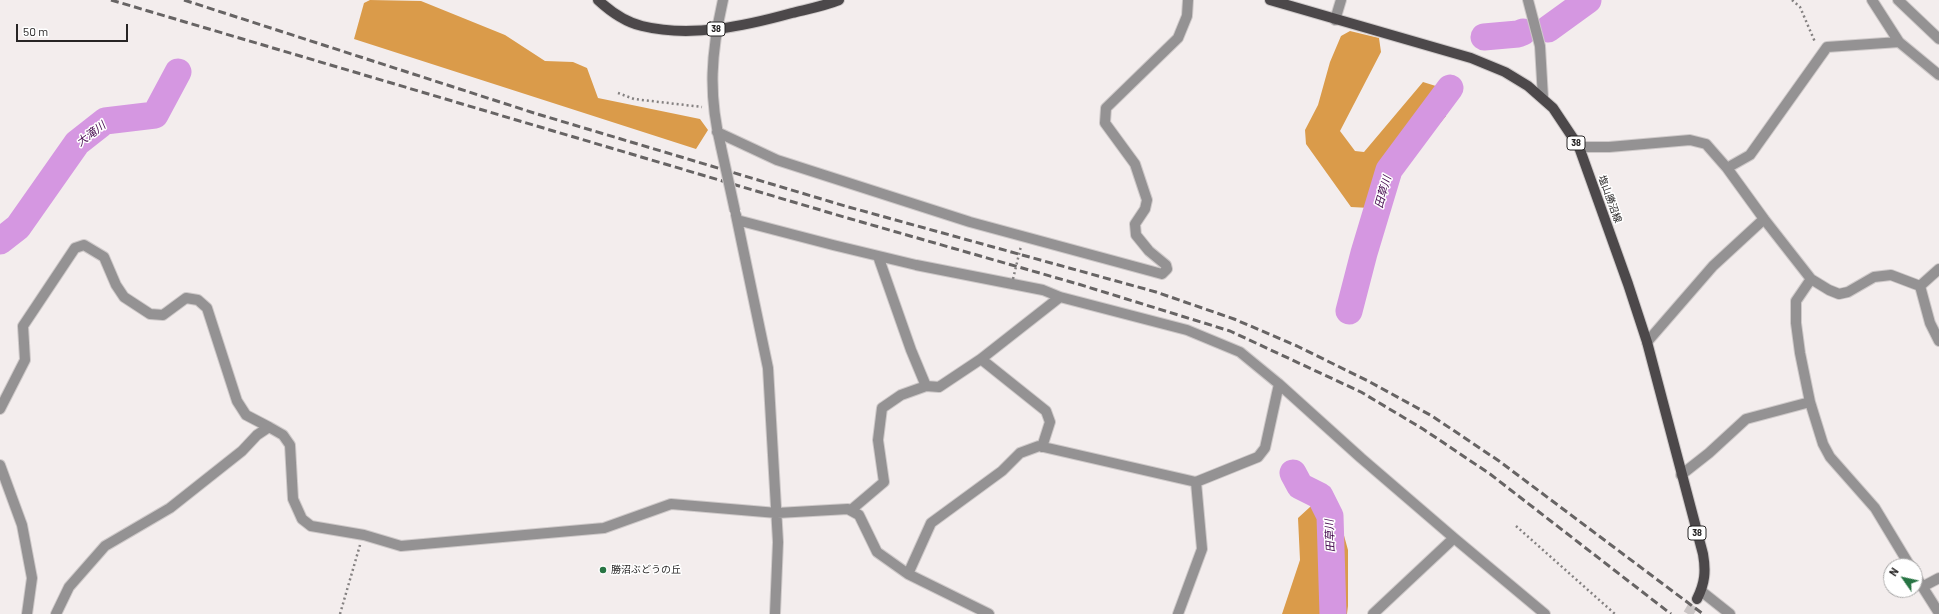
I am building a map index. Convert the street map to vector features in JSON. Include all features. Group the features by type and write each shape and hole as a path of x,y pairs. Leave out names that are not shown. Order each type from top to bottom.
{"main road":[{"name":"38","path":"598,0 617,16 641,26 659,29 716,29 774,18 839,0"},
{"name":"塩山勝沼線","path":"1270,0 1471,58 1505,72 1528,86 1553,108 1579,147 1647,342 1705,565 1705,581 1699,595"}],"street":[{"path":"723,0 716,29 711,64 712,108 768,368 777,513 777,584 775,614"},
{"path":"717,132 777,160 970,222 1162,274 1166,269 1166,264 1149,251 1136,235 1135,224 1145,209 1147,200 1135,164 1106,123 1106,108 1178,38 1188,16 1188,0"},
{"path":"1335,20 1341,0"},
{"path":"1528,0 1540,46 1543,98"},
{"path":"1872,0 1899,42 1939,75"},
{"path":"1898,0 1939,39"},
{"path":"1727,168 1750,155 1827,47 1899,42"},
{"path":"1579,147 1609,147 1690,140 1706,144 1727,168 1764,219 1811,279 1839,294 1848,292 1874,277 1891,275 1920,286"},
{"path":"736,215 878,256 1043,290 1060,297 1187,330 1240,352 1279,384 1361,458 1454,538 1545,614"},
{"path":"1647,342 1713,266 1764,219"},
{"path":"0,409 25,360 23,326 75,248 84,245 104,257 116,286 124,297 150,314 163,316 186,298 198,300 207,308 237,401 246,415 283,435 290,445 293,499 302,519 311,526 364,535 401,546 604,528 671,504 777,513 834,509 851,510 859,515 877,552 908,574 989,614"},
{"path":"878,256 911,350 926,386"},
{"path":"1920,286 1939,269"},
{"path":"1811,279 1796,302 1800,353 1810,402 1823,444 1830,457 1875,508 1905,558"},
{"path":"1920,286 1930,323 1939,341"},
{"path":"851,510 884,482 878,440 882,408 901,395 926,386 939,387 981,359 1060,297"},
{"path":"981,359 1046,411 1050,422 1042,447"},
{"path":"908,574 931,522 1002,471 1020,453 1039,446 1196,482 1258,458 1266,448 1279,384"},
{"path":"1681,475 1710,453 1746,419 1810,402"},
{"path":"56,614 68,587 105,546 170,508 242,451 257,435 269,427"},
{"path":"0,465 22,525 32,578 27,614"},
{"path":"1178,614 1202,548 1196,482"},
{"path":"1373,614 1454,538"},
{"path":"1923,586 1939,578"},
{"path":"1923,589 1939,613"},
{"path":"1699,595 1730,614"}],"path":[{"path":"1792,0 1800,7 1821,56"},
{"path":"618,93 640,100 712,108"},
{"path":"1013,279 1022,246"},
{"path":"1516,526 1615,614"},
{"path":"340,614 364,535"}],"shaded area":[{"path":"370,0 421,1 505,35 545,61 573,62 587,68 598,98 700,119 708,130 696,149 354,39 364,3"},
{"path":"1350,31 1379,38 1381,52 1340,131 1355,151 1364,152 1423,82 1439,87 1446,116 1424,142 1379,188 1370,208 1351,207 1306,144 1305,130 1318,105 1330,62 1341,36"},
{"path":"1318,505 1340,521 1348,550 1347,614 1282,614 1300,560 1298,518 1310,507"}],"waterway":[{"name":"田草川","path":"1548,29 1588,0"},
{"name":"田草川","path":"1484,37 1518,34 1523,32"},
{"name":"大滝川","path":"0,241 18,227 77,143 105,121 155,115 178,72"},
{"name":"田草川","path":"1349,311 1364,253 1389,170 1450,88"},
{"name":"田草川","path":"1293,473 1300,486 1320,496 1330,516 1333,614"}],"tunnel":[{"path":"1688,614 1697,599"}],"railway":[{"path":"111,0 844,217 1078,284 1230,331 1361,392 1423,429 1490,474 1671,614"},
{"path":"184,0 534,113 845,206 1156,292 1234,319 1297,346 1370,382 1432,416 1499,461 1703,614"}],"place":[{"name":"勝沼ぶどうの丘","path":"603,570"}]}
